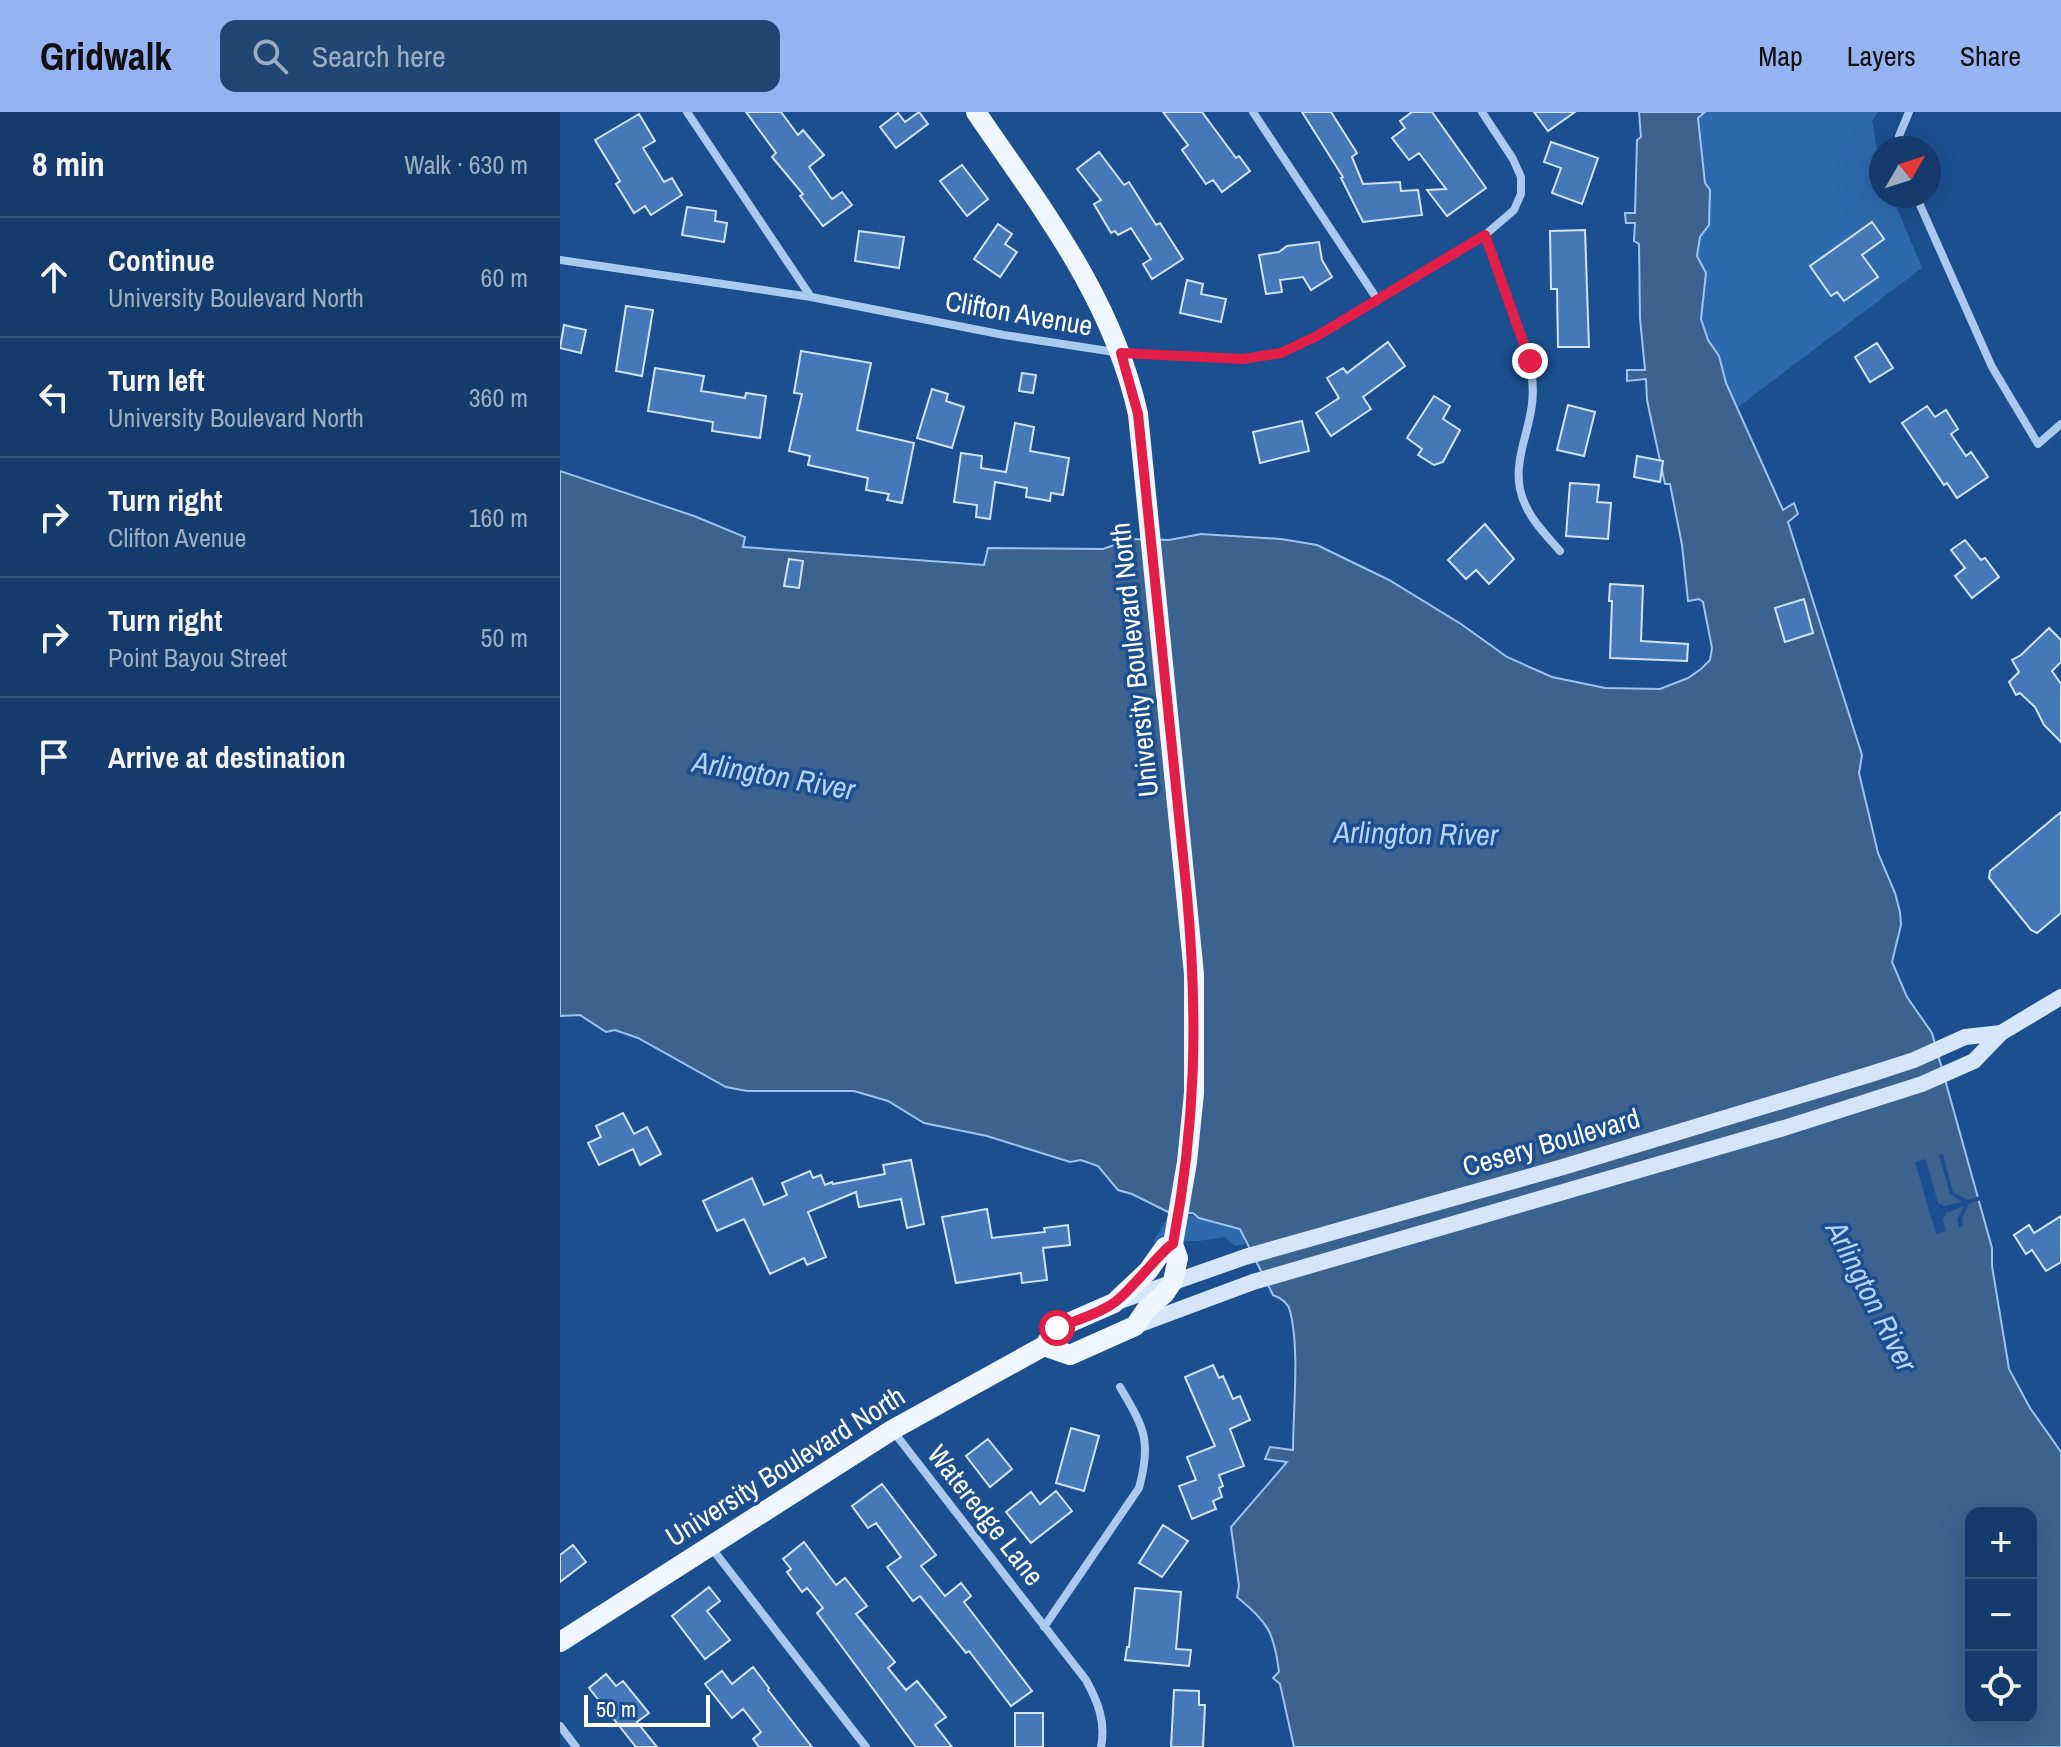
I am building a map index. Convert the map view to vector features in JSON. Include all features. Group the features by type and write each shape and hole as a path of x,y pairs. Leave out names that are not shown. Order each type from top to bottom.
{"main road":[{"name":"University Boulevard North","path":"976,112 1065,243 1100,303 1121,353 1138,414 1194,974 1194,1093 1187,1162 1173,1244 1178,1258 1173,1281"},
{"name":"Cesery Boulevard","path":"1135,1326 1253,1282 1878,1099 1962,1068 1974,1061 2001,1033 2061,997"},
{"name":"Cesery Boulevard","path":"1114,1303 1245,1257 1563,1167 1871,1074 1965,1037 2001,1033"},
{"name":"University Boulevard North","path":"560,1642 892,1430 999,1368 1044,1346 1057,1328 1114,1303 1148,1271 1165,1247 1173,1244"},
{"path":"1044,1346 1070,1355 1135,1326 1173,1281"}],"street":[{"path":"687,112 811,297"},
{"path":"1253,112 1377,299"},
{"name":"Clifton Avenue","path":"560,260 811,297 1004,335 1121,353 1243,359 1281,353 1317,336 1485,235 1514,210 1521,194 1521,177 1513,159 1482,112"},
{"path":"1899,136 1909,112"},
{"path":"1921,208 1992,367 2038,444 2061,424"},
{"path":"1485,235 1532,372 1532,405 1520,454 1520,489 1534,521 1560,551"},
{"path":"1044,1627 1139,1488 1146,1462 1146,1441 1140,1421 1120,1387"},
{"name":"Wateredge Lane","path":"892,1430 1086,1680 1100,1708 1101,1747"},
{"path":"710,1545 866,1747"},
{"path":"560,1726 576,1747"}],"shaded area":[{"path":"1705,112 1878,112 1872,121 1875,136 1869,136 1869,208 1897,208 1922,268 1738,407 1701,319 1706,273 1697,256 1700,237 1709,225 1698,117"},
{"path":"1170,1213 1240,1229 1245,1244 1235,1246 1225,1237 1153,1242"}],"water":[{"name":"Arlington River","path":"1639,112 1705,112 1698,118 1705,183 1710,190 1709,225 1700,237 1697,256 1706,273 1701,319 1783,510 1794,503 1798,514 1788,522 1862,755 1859,773 1878,853 1900,912 1901,925 1892,962 1907,997 1932,1033 1992,1248 1992,1266 2009,1369 2030,1408 2061,1452 2061,1747 1294,1747 1280,1684 1273,1678 1279,1672 1272,1637 1263,1621 1237,1597 1239,1586 1231,1527 1287,1462 1265,1459 1270,1447 1293,1450 1293,1326 1288,1305 1273,1295 1240,1229 1199,1218 1193,1213 1170,1213 1118,1190 1098,1166 1081,1160 1070,1162 987,1136 924,1123 888,1101 854,1091 747,1091 726,1087 638,1038 615,1030 606,1032 580,1015 560,1016 560,471 694,516 745,537 743,547 984,565 988,548 1103,549 1131,539 1169,540 1201,534 1281,539 1317,545 1389,580 1461,624 1507,657 1552,677 1605,688 1660,689 1701,669 1710,660 1712,648 1703,602 1699,599 1688,601 1682,545 1670,484 1665,484 1647,400 1646,379 1627,381 1627,370 1645,370 1640,318 1639,244 1634,241 1635,223 1626,223 1625,213 1635,213 1637,140 1641,137"}],"pier":[{"path":"1943,1154 1953,1192 1968,1200 1980,1196 1981,1200 1969,1204 1962,1218 1963,1226 1959,1227 1957,1219 1964,1206 1946,1213 1943,1219 1946,1231 1936,1234 1915,1162 1926,1159 1938,1203 1944,1206 1962,1202 1950,1194 1939,1155"}],"building":[{"path":"746,112 781,112 798,135 803,130 824,155 809,167 832,199 842,192 852,205 823,226 800,196 803,194 772,157 776,153"},
{"path":"919,112 928,124 896,148 880,127 898,113 905,122"},
{"path":"1163,112 1202,112 1236,158 1239,156 1250,171 1222,192 1213,180 1206,184 1182,150 1188,145"},
{"path":"1302,112 1331,112 1357,153 1352,157 1363,184 1400,182 1401,191 1418,190 1422,215 1363,222 1343,177"},
{"path":"1412,112 1432,112 1486,188 1447,216 1427,190 1446,189 1419,153 1409,160 1392,138 1405,128 1400,121"},
{"path":"1534,112 1575,112 1548,131"},
{"path":"639,114 655,141 643,148 664,182 672,178 682,195 651,215 645,206 634,213 616,184 620,181 595,140"},
{"path":"1551,142 1598,158 1582,204 1552,193 1561,168 1544,162"},
{"path":"1099,152 1124,185 1129,182 1156,225 1160,223 1183,259 1152,279 1143,264 1151,259 1131,228 1118,235 1115,231 1111,233 1094,204 1101,200 1077,169"},
{"path":"962,165 988,199 967,216 940,181"},
{"path":"687,207 716,211 715,221 727,223 724,242 682,235"},
{"path":"1872,222 1884,239 1862,255 1878,277 1844,301 1837,292 1831,296 1810,266"},
{"path":"998,224 1012,234 1005,244 1017,252 1000,277 974,259"},
{"path":"1585,230 1589,347 1558,347 1557,289 1551,289 1550,231"},
{"path":"859,231 904,237 899,268 855,261"},
{"path":"1319,242 1322,260 1332,277 1311,290 1303,277 1280,280 1282,292 1266,294 1259,255 1279,252 1287,246"},
{"path":"1187,280 1203,284 1201,294 1226,299 1221,322 1180,313"},
{"path":"626,306 653,310 642,376 616,371"},
{"path":"564,325 586,330 581,353 560,348"},
{"path":"1388,342 1405,366 1363,397 1371,409 1331,436 1316,413 1339,398 1327,378 1343,368 1347,373"},
{"path":"1877,343 1893,368 1870,382 1855,357"},
{"path":"801,351 871,363 857,430 914,443 902,503 887,500 889,494 866,490 868,478 808,465 810,456 789,451 802,394 794,393"},
{"path":"655,368 704,376 701,391 745,398 746,393 766,396 760,438 712,431 713,422 648,411"},
{"path":"1022,373 1036,375 1033,393 1019,391"},
{"path":"932,389 948,394 946,401 964,407 952,448 917,438"},
{"path":"1434,396 1450,406 1443,419 1460,430 1443,462 1434,465 1418,455 1422,449 1407,438"},
{"path":"1568,405 1595,412 1584,456 1557,450"},
{"path":"1927,406 1935,417 1946,410 1958,429 1951,434 1966,456 1971,452 1988,477 1957,498 1947,483 1944,485 1902,423"},
{"path":"1302,421 1309,451 1260,463 1253,432"},
{"path":"1015,423 1034,427 1030,451 1069,458 1063,495 1051,493 1050,501 1026,497 1027,488 995,482 990,519 976,517 977,505 954,502 961,453 982,456 981,468 1006,472"},
{"path":"1637,456 1663,461 1660,482 1634,477"},
{"path":"1570,483 1599,485 1597,502 1611,503 1608,539 1566,536"},
{"path":"1485,524 1514,559 1489,584 1476,570 1466,579 1448,560"},
{"path":"1965,540 1981,560 1985,558 1999,577 1972,598 1955,576 1965,568 1951,550"},
{"path":"789,559 803,561 799,588 784,586"},
{"path":"1610,584 1643,586 1641,641 1688,644 1687,661 1610,658"},
{"path":"1804,599 1813,633 1785,642 1775,608"},
{"path":"2049,628 2061,640 2061,662 2052,671 2061,684 2061,742 2044,725 2035,707 2020,693 2016,695 2009,682 2019,672 2012,660"},
{"path":"2061,812 2061,913 2037,933 2031,930 1989,878 1990,871"},
{"path":"623,1113 634,1134 647,1127 661,1154 640,1165 633,1149 599,1165 588,1143 601,1137 596,1126"},
{"path":"911,1160 924,1224 907,1228 901,1199 859,1207 856,1192 808,1212 826,1257 807,1265 804,1258 770,1274 744,1219 717,1231 703,1201 752,1178 764,1205 787,1195 782,1183 810,1171 813,1178 821,1175 825,1185 885,1174 883,1165"},
{"path":"987,1209 992,1238 1045,1232 1044,1228 1068,1225 1070,1245 1043,1248 1047,1280 1022,1283 1021,1273 956,1283 942,1217"},
{"path":"2061,1216 2061,1262 2046,1271 2032,1250 2026,1254 2014,1235 2029,1225 2034,1233"},
{"path":"1213,1365 1219,1378 1223,1376 1233,1399 1240,1396 1250,1420 1230,1429 1244,1466 1219,1475 1223,1486 1219,1488 1222,1497 1213,1501 1216,1509 1192,1519 1179,1486 1196,1480 1187,1457 1215,1446 1185,1377"},
{"path":"1071,1428 1099,1436 1084,1491 1056,1483"},
{"path":"988,1439 1012,1469 990,1487 966,1456"},
{"path":"882,1484 936,1555 921,1566 945,1596 961,1583 971,1596 964,1602 1032,1691 1011,1706 969,1651 966,1653 920,1596 913,1601 887,1567 901,1557 876,1523 868,1528 852,1506"},
{"path":"1056,1491 1072,1511 1031,1543 1006,1512 1031,1492 1040,1504"},
{"path":"1163,1525 1188,1541 1162,1577 1139,1563"},
{"path":"804,1542 836,1585 845,1578 867,1606 856,1614 895,1662 888,1668 906,1690 917,1681 946,1717 935,1725 952,1747 916,1747 817,1613 823,1608 807,1588 802,1592 787,1572 791,1569 783,1559"},
{"path":"573,1545 586,1562 560,1582 560,1555"},
{"path":"709,1587 720,1601 707,1611 730,1640 705,1659 672,1616"},
{"path":"1135,1588 1181,1592 1176,1649 1191,1650 1189,1666 1125,1660"},
{"path":"753,1667 812,1747 759,1747 753,1739 761,1732 743,1709 732,1718 705,1684 722,1671 732,1684"},
{"path":"606,1674 616,1686 623,1681 649,1713 637,1722 657,1747 636,1747 589,1688"},
{"path":"1174,1690 1199,1691 1199,1705 1205,1705 1203,1747 1171,1747"},
{"path":"1015,1713 1043,1713 1043,1747 1015,1747"}],"route":[{"path":"1057,1328 1114,1303 1148,1271 1165,1247 1173,1244 1187,1162 1194,1093 1194,974 1187,895 1138,414 1121,353 1243,359 1281,353 1317,336 1485,235 1530,361"}]}
